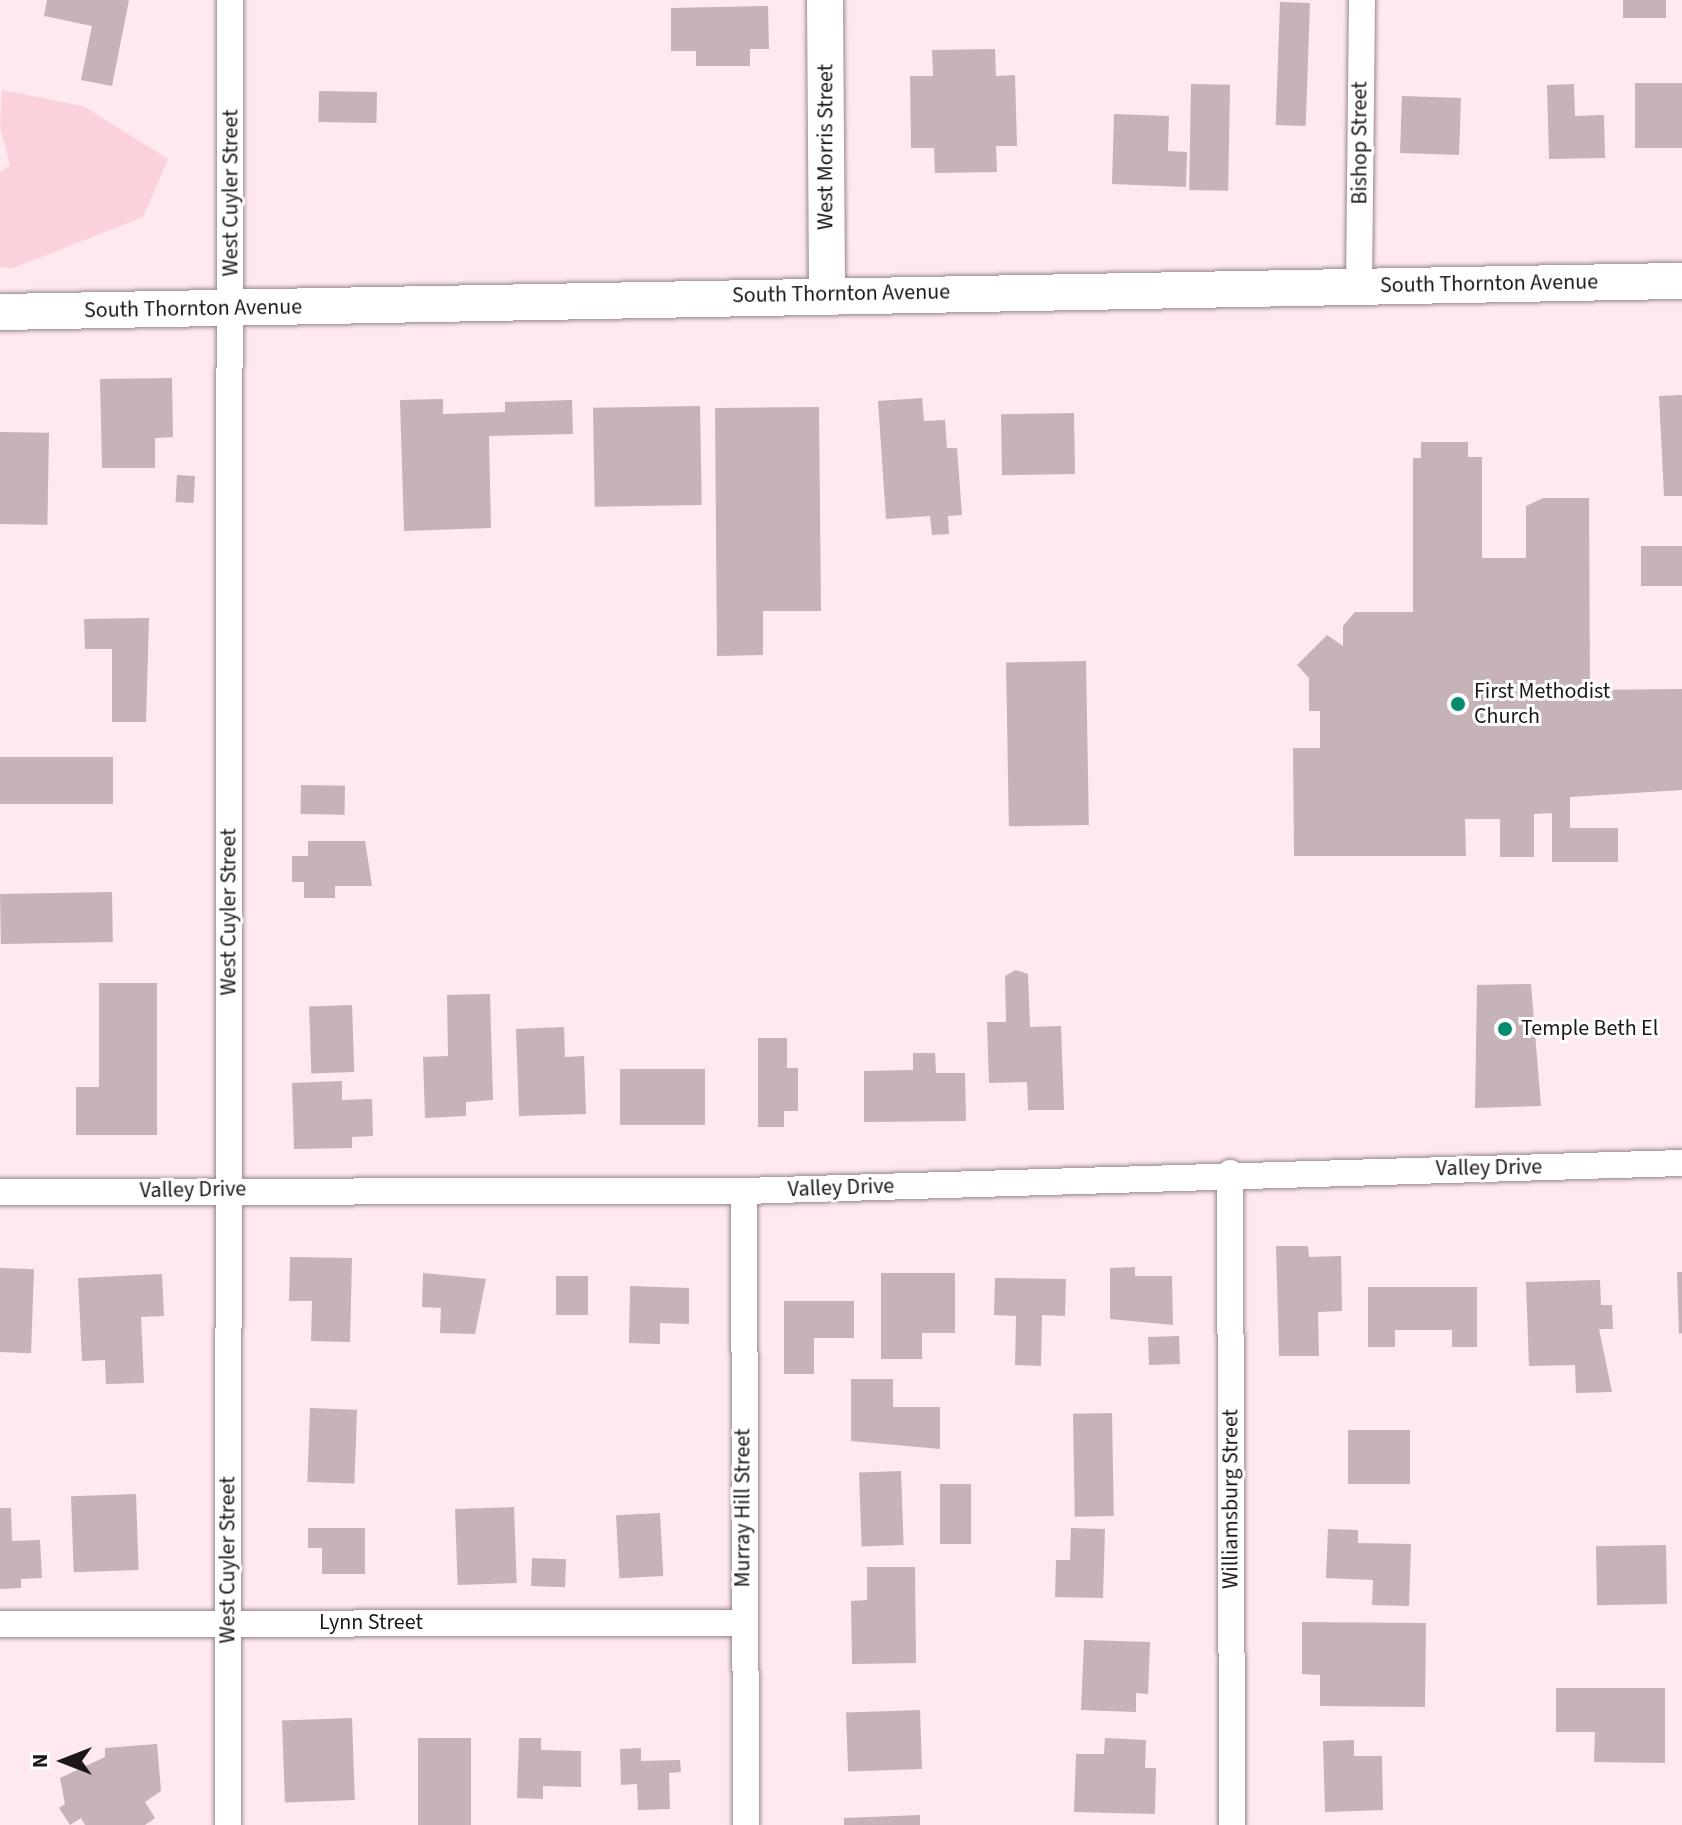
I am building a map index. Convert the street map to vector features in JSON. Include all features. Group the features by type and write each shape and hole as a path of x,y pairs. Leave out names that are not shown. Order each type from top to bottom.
{"main road":[{"name":"West Morris Street","path":"825,0 827,294"},
{"name":"South Thornton Avenue","path":"0,312 827,294 1682,281"}],"street":[{"name":"West Cuyler Street","path":"228,1825 230,0"},
{"name":"Bishop Street","path":"1359,285 1362,0"},
{"name":"Valley Drive","path":"0,1192 227,1189 744,1191 1230,1173 1682,1163"},
{"name":"Williamsburg Street","path":"1230,1173 1232,1825"},
{"name":"Murray Hill Street","path":"744,1191 746,1825"},
{"name":"Lynn Street","path":"0,1624 743,1623"}],"shaded area":[{"path":"2,90 83,106 168,159 143,217 13,268 0,267 0,172 10,165 0,127"}],"building":[{"path":"47,0 129,0 112,86 81,80 92,26 44,16"},
{"path":"1623,0 1666,0 1666,18 1623,18"},
{"path":"1280,2 1310,3 1306,126 1276,125"},
{"path":"768,6 769,49 750,49 750,66 696,66 696,51 671,51 671,8"},
{"path":"995,49 996,76 1015,75 1017,146 996,146 997,172 935,173 934,148 911,148 910,76 933,76 932,50"},
{"path":"1635,83 1682,83 1682,148 1635,148"},
{"path":"1191,84 1230,85 1228,191 1189,190"},
{"path":"1574,84 1575,116 1604,115 1605,158 1549,159 1547,85"},
{"path":"319,91 377,92 376,123 318,122"},
{"path":"1402,96 1461,98 1459,155 1400,153"},
{"path":"1114,114 1169,116 1168,151 1187,152 1186,187 1112,184"},
{"path":"172,378 173,437 155,438 155,468 102,468 100,379"},
{"path":"1682,395 1682,496 1664,496 1659,396"},
{"path":"922,398 924,421 945,420 947,448 957,448 962,515 948,516 949,534 932,535 930,516 886,519 878,401"},
{"path":"443,399 443,414 505,412 505,402 572,400 573,434 489,436 491,528 404,531 400,400"},
{"path":"700,406 702,505 595,507 593,408"},
{"path":"819,407 821,611 763,611 763,655 717,656 715,408"},
{"path":"1074,413 1075,474 1002,475 1001,414"},
{"path":"0,432 49,433 47,525 0,524"},
{"path":"1421,442 1468,442 1468,457 1482,457 1482,558 1526,558 1526,506 1543,498 1589,498 1590,690 1682,689 1682,790 1570,797 1570,828 1618,828 1618,862 1552,862 1552,813 1534,814 1534,857 1500,857 1500,819 1465,819 1466,856 1294,856 1293,748 1320,748 1320,711 1309,711 1309,678 1297,665 1327,635 1343,646 1343,626 1355,612 1413,612 1413,458 1421,458"},
{"path":"177,475 195,476 194,503 176,502"},
{"path":"1641,546 1682,546 1682,586 1641,586"},
{"path":"149,618 146,722 112,722 112,649 85,649 84,619"},
{"path":"1086,661 1089,825 1009,826 1006,662"},
{"path":"0,757 113,757 113,804 0,804"},
{"path":"301,785 345,786 344,815 300,814"},
{"path":"308,841 365,841 372,886 335,886 335,898 304,898 304,882 292,882 292,856 308,856"},
{"path":"112,892 113,942 1,944 0,894"},
{"path":"1016,970 1028,974 1030,1027 1061,1026 1064,1110 1028,1110 1027,1082 989,1083 987,1022 1006,1022 1005,976"},
{"path":"99,983 157,983 157,1135 76,1135 76,1087 99,1087"},
{"name":"Temple Beth El","path":"1531,984 1541,1106 1475,1108 1477,985"},
{"path":"490,994 493,1100 466,1102 466,1116 425,1118 423,1057 448,1056 447,995"},
{"path":"352,1005 354,1072 311,1073 309,1007"},
{"path":"564,1027 565,1057 584,1056 586,1114 519,1116 516,1029"},
{"path":"758,1038 787,1038 787,1068 798,1068 798,1111 784,1111 784,1127 758,1127"},
{"path":"913,1053 935,1053 936,1073 965,1073 966,1121 864,1122 864,1071 913,1070"},
{"path":"620,1069 705,1069 705,1125 620,1125"},
{"path":"342,1081 342,1100 372,1099 373,1136 352,1137 352,1148 294,1149 292,1083"},
{"path":"1276,1246 1308,1246 1309,1257 1341,1256 1342,1311 1318,1312 1319,1356 1279,1356"},
{"path":"290,1257 352,1258 350,1342 311,1341 312,1301 289,1301"},
{"path":"1135,1267 1135,1276 1172,1276 1173,1325 1110,1319 1110,1268"},
{"path":"0,1268 34,1269 31,1353 0,1352"},
{"path":"1677,1272 1682,1272 1682,1333 1679,1334"},
{"path":"423,1273 486,1279 475,1334 440,1333 441,1308 422,1307"},
{"path":"881,1273 955,1273 955,1333 922,1333 922,1359 881,1359"},
{"path":"162,1274 164,1316 141,1317 144,1383 106,1384 105,1360 82,1361 78,1278"},
{"path":"556,1276 588,1276 588,1315 556,1315"},
{"path":"995,1278 1066,1279 1065,1316 1042,1315 1041,1366 1015,1365 1016,1316 994,1315"},
{"path":"1600,1280 1601,1305 1612,1305 1613,1329 1599,1329 1612,1392 1576,1393 1575,1365 1529,1366 1526,1282"},
{"path":"630,1286 689,1288 689,1324 660,1323 660,1344 629,1343"},
{"path":"1368,1287 1477,1287 1477,1347 1452,1347 1452,1330 1395,1330 1395,1347 1368,1347"},
{"path":"784,1301 854,1301 854,1338 814,1338 814,1374 784,1374"},
{"path":"1179,1336 1180,1364 1149,1365 1148,1337"},
{"path":"851,1379 893,1379 893,1407 940,1407 940,1449 851,1441"},
{"path":"310,1408 357,1410 354,1484 307,1482"},
{"path":"1112,1413 1114,1516 1075,1517 1073,1414"},
{"path":"1348,1430 1410,1430 1410,1484 1348,1484"},
{"path":"901,1471 904,1545 862,1546 859,1472"},
{"path":"940,1484 971,1484 971,1544 940,1544"},
{"path":"136,1494 139,1570 74,1572 71,1496"},
{"path":"514,1507 517,1583 458,1585 455,1509"},
{"path":"0,1508 11,1508 12,1541 40,1540 42,1578 21,1579 21,1588 0,1589"},
{"path":"660,1513 663,1576 619,1578 616,1515"},
{"path":"308,1528 365,1528 365,1574 322,1574 322,1548 308,1548"},
{"path":"1071,1528 1105,1529 1103,1598 1055,1597 1056,1560 1070,1560"},
{"path":"1328,1529 1358,1530 1358,1543 1411,1544 1409,1606 1372,1605 1373,1580 1326,1578"},
{"path":"1666,1545 1667,1604 1597,1605 1596,1546"},
{"path":"532,1558 566,1559 565,1587 531,1586"},
{"path":"867,1567 915,1567 916,1663 852,1664 851,1601 867,1600"},
{"path":"1302,1622 1426,1623 1425,1707 1320,1706 1320,1675 1302,1674"},
{"path":"1084,1640 1150,1642 1148,1694 1136,1693 1136,1712 1081,1710"},
{"path":"1556,1688 1665,1688 1665,1763 1594,1762 1595,1732 1556,1732"},
{"path":"920,1710 922,1769 848,1772 846,1713"},
{"path":"352,1718 355,1800 285,1802 282,1720"},
{"path":"418,1738 471,1738 471,1825 418,1825"},
{"path":"519,1738 541,1738 541,1750 581,1751 581,1787 543,1786 543,1799 517,1798"},
{"path":"1105,1738 1146,1740 1145,1768 1156,1768 1155,1814 1074,1812 1076,1754 1104,1754"},
{"path":"1354,1740 1354,1756 1382,1756 1383,1810 1325,1812 1323,1741"},
{"path":"157,1744 161,1791 145,1802 155,1818 145,1825 85,1825 81,1818 70,1825 59,1808 65,1804 60,1778 105,1757 105,1748"},
{"path":"641,1748 641,1761 680,1760 681,1772 669,1773 670,1809 638,1810 637,1784 621,1785 620,1749"},
{"path":"920,1815 920,1825 844,1825 844,1818"}],"place":[{"name":"First Methodist Church","path":"1458,704"},
{"name":"Temple Beth El","path":"1505,1029"}]}
